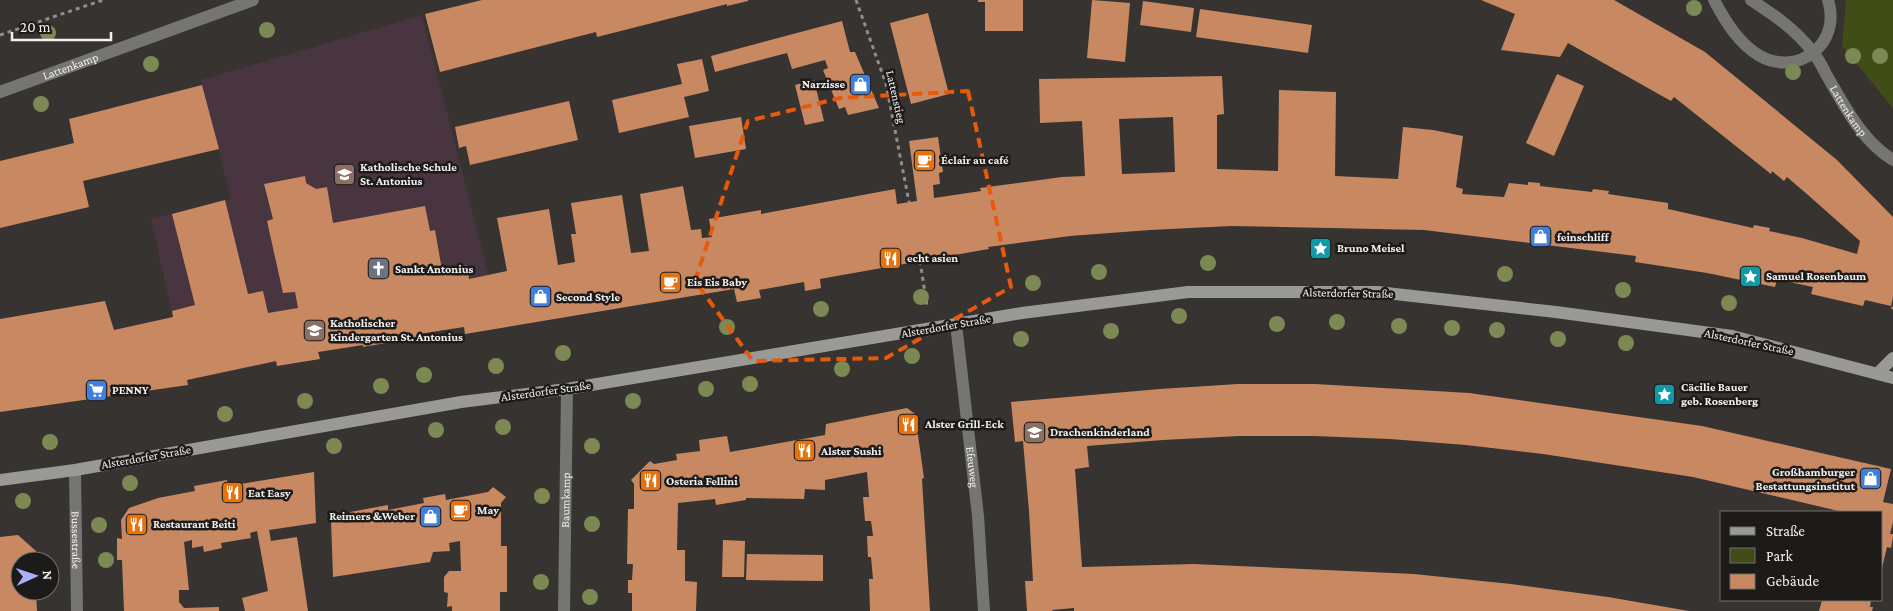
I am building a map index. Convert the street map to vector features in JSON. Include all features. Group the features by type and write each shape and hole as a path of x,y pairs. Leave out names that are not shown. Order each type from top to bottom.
{"street":[{"name":"Lattenkamp","path":"0,92 253,0"},
{"path":"1714,0 1732,30 1745,45 1769,60 1789,61 1804,58 1814,52 1827,38 1830,29 1831,11 1828,0"},
{"name":"Lattenkamp","path":"1751,0 1778,16 1814,52 1856,125 1873,144 1893,160"},
{"name":"Alsterdorfer Straße","path":"0,480 75,470 461,402 567,389 1022,313 1188,292 1377,292 1556,312 1732,336 1893,378"},
{"name":"Efeuweg","path":"956,324 978,516 984,611"},
{"path":"1878,373 1893,358"},
{"name":"Baumkamp","path":"564,611 567,389"},
{"name":"Bussestraße","path":"75,470 77,611"}],"path":[{"path":"0,36 103,0"},
{"name":"Lattenstieg","path":"856,0 886,84 909,202"},
{"path":"920,262 931,328"}],"highlighted area":[{"path":"968,91 1011,287 886,358 753,361 695,281 748,121 840,98"}],"shaded area":[{"name":"Katholische Schule St. Antonius","path":"422,15 502,328 465,334 464,327 425,333 408,235 357,346 319,352 320,359 276,362 187,380 151,219 231,199 201,80"}],"green space":[{"path":"1846,0 1893,0 1893,108 1842,46"}],"building":[{"path":"482,0 748,1 727,6 727,4 597,37 596,32 440,72 425,14"},
{"path":"978,0 1023,0 1023,31 985,31 985,2 978,2"},
{"path":"1092,0 1130,3 1125,62 1087,58"},
{"path":"1481,0 1614,0 1705,52 1837,160 1893,217 1893,297 1891,306 1865,300 1863,306 1811,294 1813,287 1777,280 1775,287 1707,273 1635,262 1636,256 1424,230 1231,226 1150,230 1070,236 988,247 989,249 820,279 821,288 805,291 804,282 759,290 761,298 737,302 734,289 465,334 464,327 425,333 420,334 420,337 363,347 363,345 318,352 320,359 277,366 276,361 187,380 188,385 0,412 0,319 105,301 114,330 173,317 172,311 195,305 172,214 225,200 248,294 263,291 268,313 298,308 295,292 283,293 267,221 273,219 264,184 305,176 306,183 316,189 327,187 333,223 425,206 430,231 435,230 442,270 467,265 469,279 507,271 497,218 549,209 558,265 575,262 571,234 576,234 571,203 622,195 631,253 649,251 640,194 683,186 691,230 701,229 702,238 712,237 709,219 761,210 761,214 895,189 897,204 917,201 909,141 938,137 943,172 939,173 940,184 933,185 934,198 981,191 980,188 1062,177 1085,176 1082,121 1040,123 1039,79 1222,76 1224,114 1217,115 1217,169 1278,171 1279,90 1336,92 1335,176 1398,179 1403,127 1433,130 1463,136 1456,187 1463,189 1462,194 1504,197 1509,183 1528,185 1528,182 1540,183 1540,186 1592,192 1593,189 1609,191 1608,194 1668,203 1668,209 1753,228 1754,225 1770,228 1769,231 1802,238 1857,254 1860,241 1808,195 1787,177 1784,181 1772,171 1771,174 1674,97 1671,101 1568,43 1560,57 1501,50 1515,14","holes":["1173,117 1175,172 1122,174 1119,119"]},
{"path":"1143,1 1194,8 1191,32 1140,25"},
{"path":"1200,9 1312,25 1308,53 1196,37"},
{"path":"928,13 949,94 911,104 890,23"},
{"path":"842,21 850,52 855,52 879,108 848,115 845,107 839,109 823,70 828,68 825,60 792,69 787,53 715,72 711,56"},
{"path":"702,59 709,91 684,97 689,117 619,133 612,100 682,84 677,64"},
{"path":"1557,74 1584,86 1554,156 1526,143"},
{"path":"814,80 824,121 805,125 795,85"},
{"path":"202,85 219,149 83,181 89,207 0,228 0,161 74,143 69,119"},
{"path":"569,101 578,140 470,165 466,146 459,148 455,127"},
{"path":"741,117 746,149 695,158 689,126"},
{"path":"1238,384 1315,384 1469,393 1702,426 1891,469 1883,502 1893,504 1893,522 1890,534 1893,534 1891,548 1887,547 1883,564 1883,511 1839,511 1693,477 1543,454 1390,439 1314,436 1239,436 1163,440 1087,446 1089,467 1075,469 1082,567 1194,564 1414,574 1608,597 1689,611 1074,611 1074,608 1053,611 1027,611 1025,581 1033,581 1029,511 1023,441 1015,442 1011,402"},
{"path":"907,408 915,414 924,478 922,479 930,611 870,611 869,579 873,579 871,557 868,557 867,536 873,536 871,521 865,521 863,497 869,497 867,472 825,480 825,490 805,489 804,499 746,498 746,500 716,505 715,499 678,503 677,550 685,550 685,581 697,582 696,611 632,611 632,593 628,593 628,580 632,580 633,564 627,564 628,509 634,509 634,484 631,480 650,461 654,464 677,460 676,454 700,451 699,440 727,436 730,452 825,435 826,424"},
{"path":"314,472 316,523 269,530 271,541 297,537 308,611 245,611 242,598 268,591 257,531 250,533 251,538 221,543 222,548 204,552 203,546 192,548 192,540 184,542 189,590 179,590 179,602 184,608 219,607 219,611 124,611 122,560 117,560 117,538 122,539 121,520 129,508 158,498 195,491 194,486 227,480 228,486"},
{"path":"493,487 506,497 501,503 501,546 507,546 507,592 500,592 500,611 452,611 452,606 447,607 448,593 444,592 444,577 449,571 461,571 460,541 449,543 450,551 433,552 430,562 333,577 331,520 350,517 350,512 388,505 388,510 424,503 423,498 445,494 446,500 488,492"},
{"path":"18,535 36,551 10,551 10,601 36,601 37,611 0,611 0,537"},
{"path":"723,540 745,541 744,577 722,577"},
{"path":"747,554 823,555 823,581 746,580"},
{"path":"1822,601 1871,601 1870,607 1873,607 1872,611 1819,611"}],"place":[{"name":"Narzisse","path":"861,84"},
{"name":"Éclair au café","path":"925,160"},
{"name":"Katholische Schule St. Antonius","path":"344,174"},
{"name":"feinschliff","path":"1541,237"},
{"name":"Bruno Meisel","path":"1321,248"},
{"name":"echt asien","path":"891,258"},
{"name":"Sankt Antonius","path":"379,269"},
{"name":"Samuel Rosenbaum","path":"1750,276"},
{"name":"Eis Eis Baby","path":"671,282"},
{"name":"Second Style","path":"540,297"},
{"name":"Katholischer Kindergarten St. Antonius","path":"314,330"},
{"name":"PENNY","path":"96,390"},
{"name":"Cäcilie Bauer geb. Rosenberg","path":"1665,394"},
{"name":"Alster Grill-Eck","path":"909,424"},
{"name":"Drachenkinderland","path":"1034,432"},
{"name":"Alster Sushi","path":"805,451"},
{"name":"Großhamburger Bestattungsinstitut","path":"1871,479"},
{"name":"Osteria Fellini","path":"650,481"},
{"name":"Eat Easy","path":"232,493"},
{"name":"May","path":"461,510"},
{"name":"Reimers &Weber","path":"431,516"},
{"name":"Restaurant Beiti","path":"137,524"}]}
